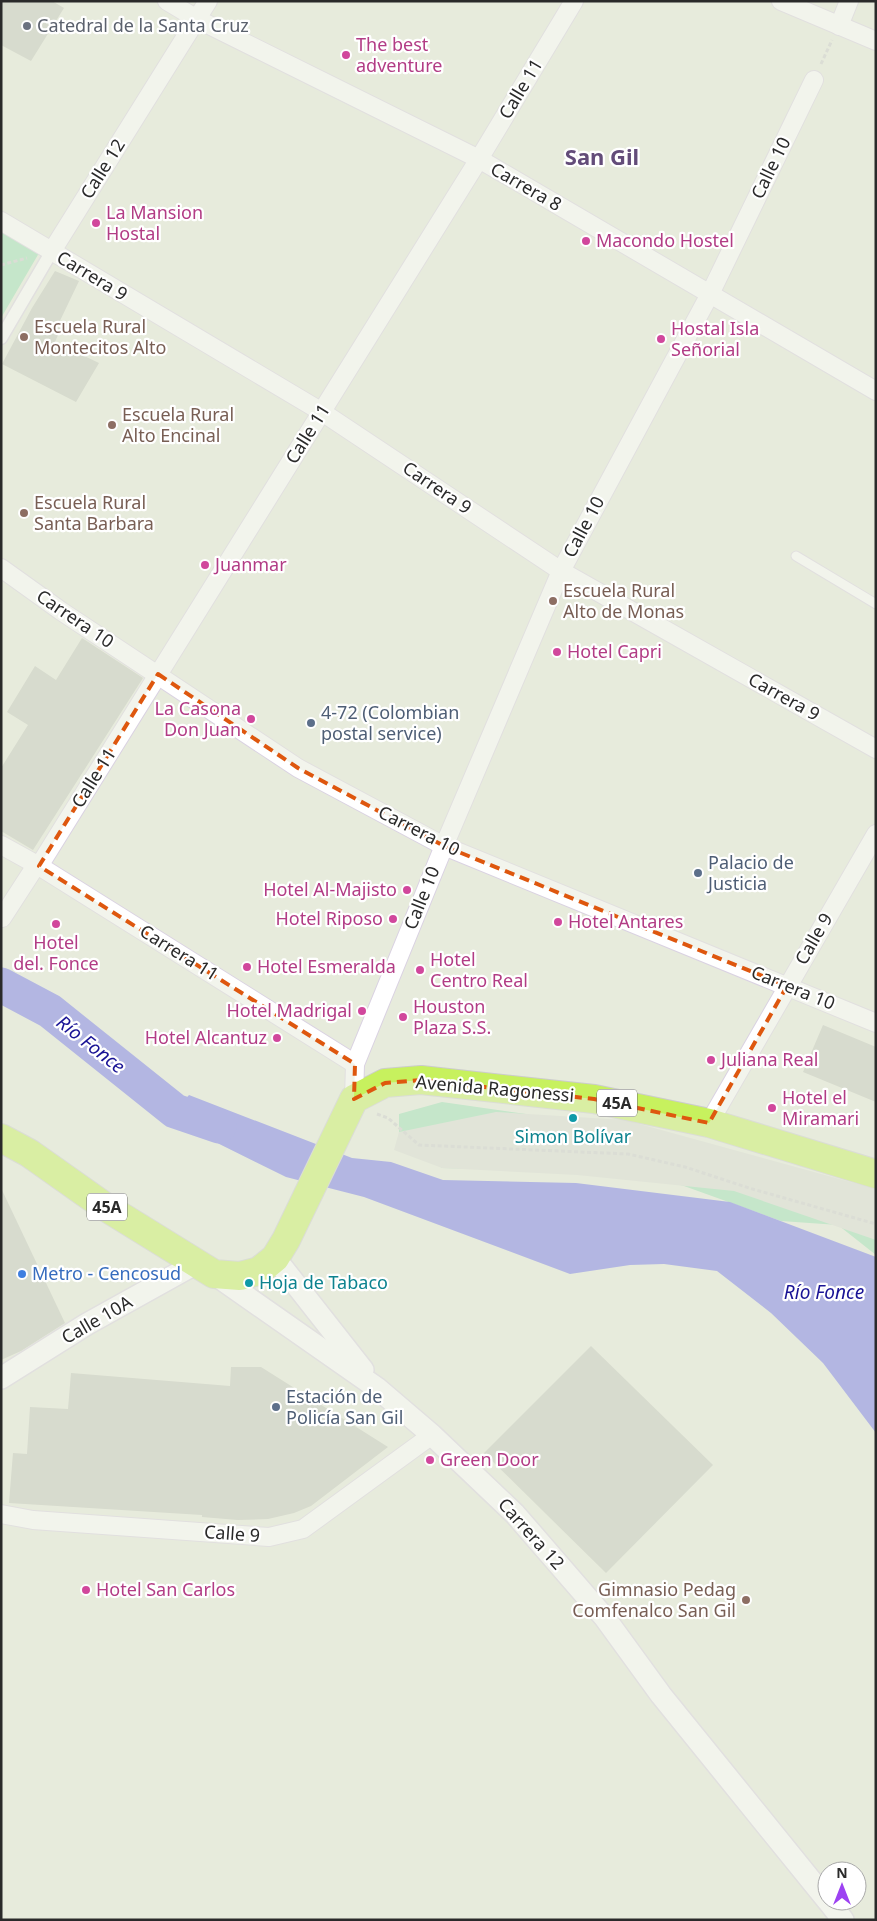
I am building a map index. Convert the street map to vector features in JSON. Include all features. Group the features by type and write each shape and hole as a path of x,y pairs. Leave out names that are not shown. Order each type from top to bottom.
{"highway":[{"name":"Avenida Ragonessi","path":"350,1109 385,1083 421,1080 594,1098 709,1123 876,1174"},
{"name":"45A","path":"1,1138 29,1152 104,1206 204,1269 240,1276 259,1271 281,1249 350,1109"}],"street":[{"name":"Carrera 8","path":"167,1 197,19 479,159 876,391"},
{"name":"Calle 12","path":"1,338 52,252 208,1"},
{"name":"Calle 11","path":"2,918 38,865 322,412 479,159 574,1"},
{"path":"781,1 876,41"},
{"path":"839,26 849,1"},
{"name":"Calle 10","path":"350,1109 355,1064 444,846 561,571 710,294 814,80"},
{"name":"Carrera 9","path":"1,221 322,412 561,571 876,749"},
{"name":"Carrera 10","path":"1,568 298,768 444,846 876,1023"},
{"name":"Calle 9","path":"709,1123 876,834"},
{"name":"Carrera 11","path":"1,845 38,865 355,1064"},
{"path":"281,1249 377,1388"},
{"name":"Calle 10A","path":"1,1378 87,1324 204,1269"},
{"name":"Carrera 12","path":"204,1269 377,1388 432,1435 515,1514 605,1618 661,1694 817,1889"},
{"name":"Calle 9","path":"1,1514 32,1520 269,1537 303,1529 432,1435"}],"lane":[{"path":"796,556 876,604"}],"path":[{"path":"814,80 839,26"},
{"path":"350,1109 388,1118 419,1145 628,1154 686,1167 749,1188 876,1224"}],"highlighted area":[{"path":"158,674 298,768 444,846 787,986 709,1123 594,1099 421,1080 385,1083 354,1099 355,1064 39,866"}],"green space":[{"path":"1,231 39,253 1,318"},
{"path":"442,1102 526,1114 789,1180 876,1213 876,1255 838,1225 781,1221 684,1186 639,1173 442,1168 399,1132 399,1114"}],"shaded area":[{"path":"496,1112 625,1120 876,1189 876,1240 734,1191 577,1175 442,1168 394,1150 399,1132"}],"water":[{"name":"Río Fonce","path":"189,1095 352,1158 391,1162 443,1180 576,1183 730,1202 876,1257 876,1433 823,1363 771,1313 717,1271 664,1264 630,1265 570,1274 364,1197 286,1177 179,1124 175,1111"}],"building":[{"name":"Catedral de la Santa Cruz","path":"1,1 52,1 64,8 31,61 1,45"},
{"path":"55,271 79,281 57,327 61,328 55,342 99,363 76,402 2,364 32,308"},
{"path":"82,638 143,678 33,850 1,831 1,768 28,725 7,712 35,666 56,680"},
{"path":"823,1025 876,1047 876,1102 803,1072"},
{"name":"Metro - Cencosud","path":"1,1188 65,1323 21,1351 1,1360"},
{"path":"591,1346 713,1465 606,1573 484,1453"},
{"path":"231,1367 261,1367 388,1447 311,1506 294,1513 268,1519 238,1520 202,1517 202,1515 9,1503 13,1453 27,1454 30,1407 68,1409 71,1373 230,1386"}],"waterway":[{"name":"Río Fonce","path":"1,985 50,1011 175,1111 219,1126"}],"place":[{"name":"Catedral de la Santa Cruz","path":"27,26"},
{"name":"The best adventure","path":"346,55"},
{"name":"La Mansion Hostal","path":"96,223"},
{"name":"Macondo Hostel","path":"586,241"},
{"name":"Escuela Rural Montecitos Alto","path":"24,337"},
{"name":"Hostal Isla Señorial","path":"661,339"},
{"name":"Escuela Rural Alto Encinal","path":"112,425"},
{"name":"Escuela Rural Santa Barbara","path":"24,513"},
{"name":"Juanmar","path":"205,565"},
{"name":"Escuela Rural Alto de Monas","path":"553,601"},
{"name":"Hotel Capri","path":"557,652"},
{"name":"La Casona Don Juan","path":"251,719"},
{"name":"4-72 (Colombian postal service)","path":"311,723"},
{"name":"Palacio de Justicia","path":"698,873"},
{"name":"Hotel Al-Majisto","path":"407,890"},
{"name":"Hotel Riposo","path":"393,919"},
{"name":"Hotel Antares","path":"558,922"},
{"name":"Hotel del. Fonce","path":"56,924"},
{"name":"Hotel Esmeralda","path":"247,967"},
{"name":"Hotel Centro Real","path":"420,970"},
{"name":"Hotel Madrigal","path":"362,1011"},
{"name":"Houston Plaza S.S.","path":"403,1017"},
{"name":"Hotel Alcantuz","path":"277,1038"},
{"name":"Juliana Real","path":"711,1060"},
{"name":"Hotel el Miramari","path":"772,1108"},
{"name":"Simon Bolívar","path":"573,1118"},
{"name":"Metro - Cencosud","path":"22,1274"},
{"name":"Hoja de Tabaco","path":"249,1283"},
{"name":"Estación de Policía San Gil","path":"276,1407"},
{"name":"Green Door","path":"430,1460"},
{"name":"Hotel San Carlos","path":"86,1590"},
{"name":"Gimnasio Pedag Comfenalco San Gil","path":"746,1600"}],"district":[{"name":"San Gil","path":"602,157"}]}
